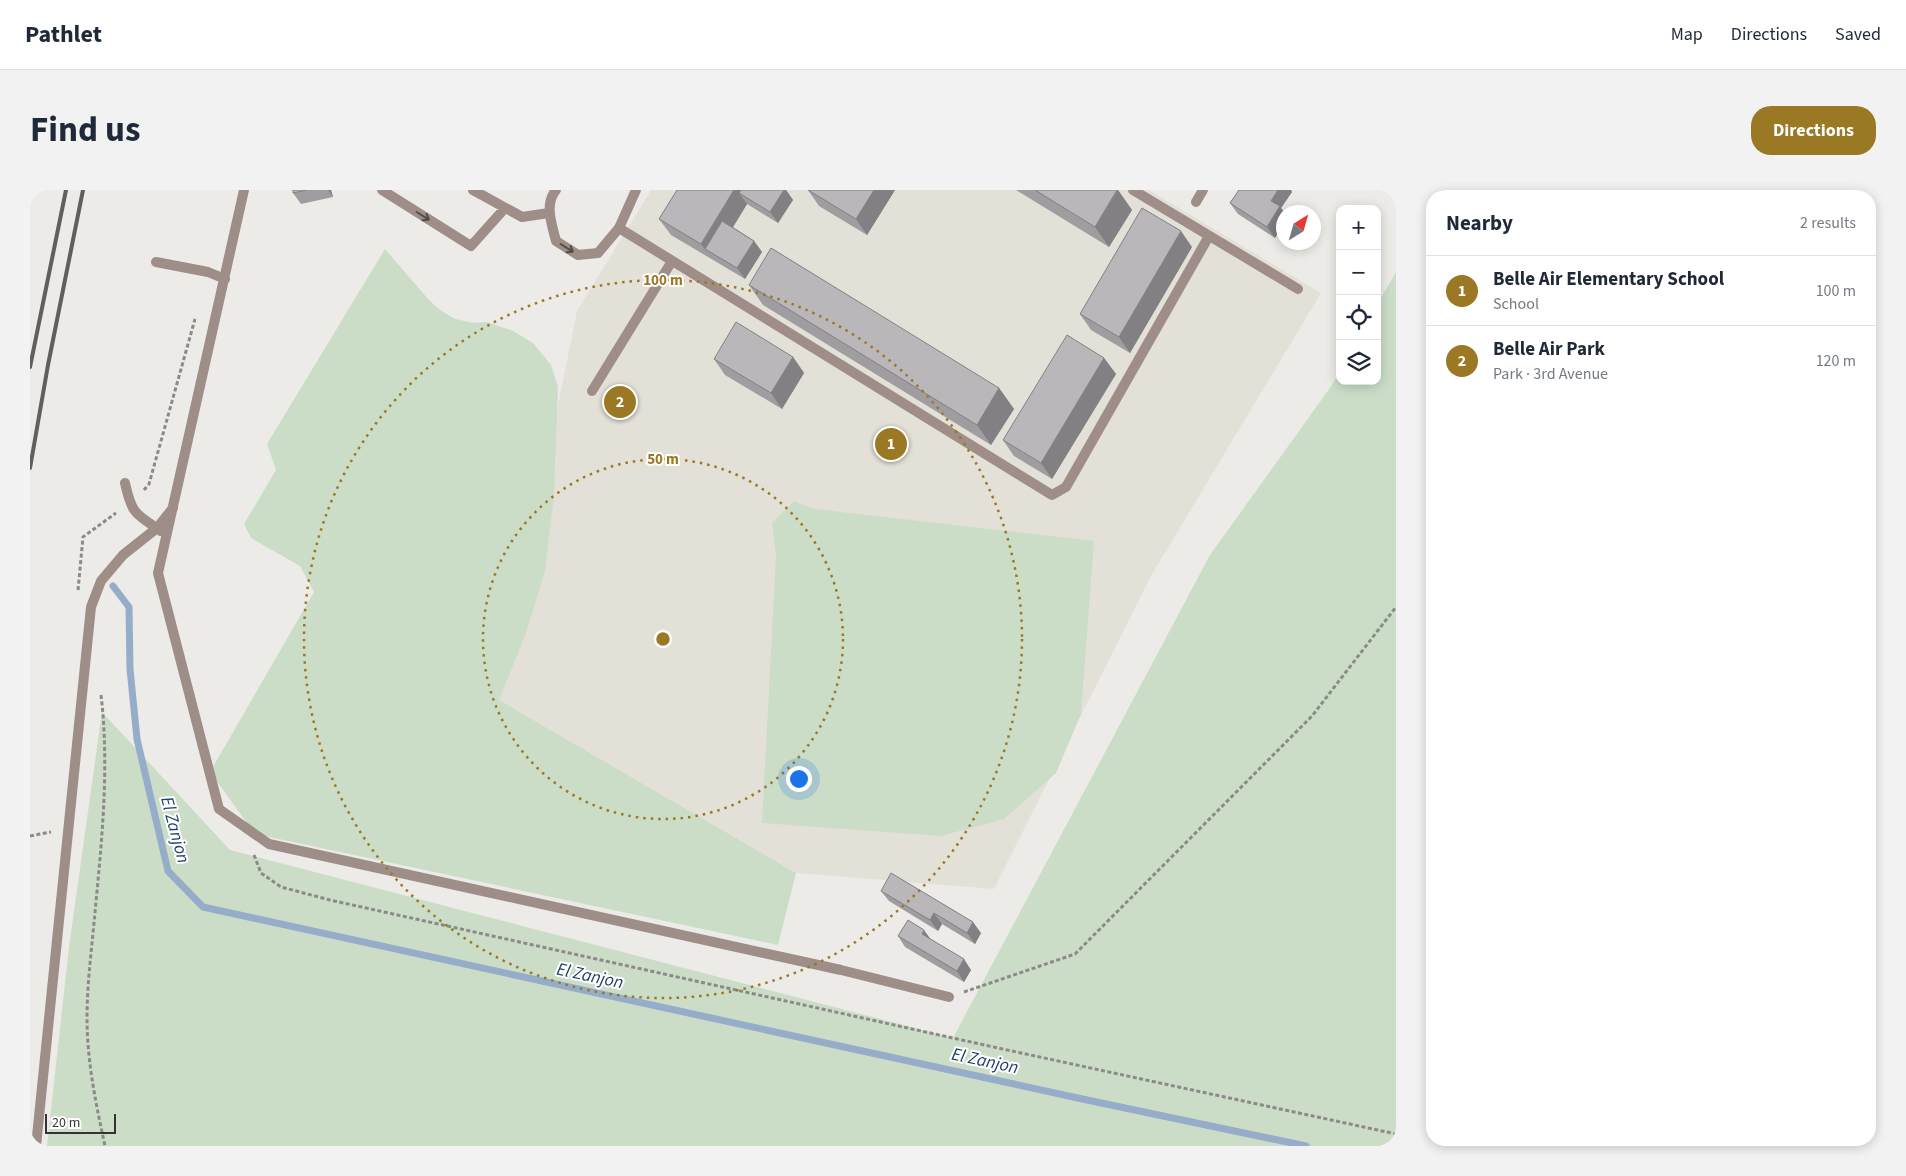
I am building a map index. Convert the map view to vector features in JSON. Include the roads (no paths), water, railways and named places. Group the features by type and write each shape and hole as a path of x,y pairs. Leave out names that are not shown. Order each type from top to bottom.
{"street":[{"path":"244,190 158,573 219,809 269,844 840,970 950,997"},
{"path":"382,190 471,246 505,208"},
{"path":"473,190 522,217 549,214"},
{"path":"556,190 552,194 549,214 556,241 578,255 598,253 619,228 636,190"},
{"path":"1133,190 1298,289"},
{"path":"1196,202 1203,190"},
{"path":"619,228 1052,495 1066,487 1209,236"},
{"path":"592,391 672,261"},
{"path":"156,262 208,272 224,279"},
{"path":"125,484 129,503 137,516 167,535"},
{"path":"36,1146 91,607 101,581 122,555 157,528 173,508"}],"waterway":[{"name":"El Zanjon","path":"113,586 129,607 130,669 137,739 168,871 203,907 1306,1146"}],"railway":[{"path":"30,367 66,190"},
{"path":"30,468 48,365 83,190"}],"place":[{"name":"Belle Air Park","path":"620,402"},
{"name":"Belle Air Elementary School","path":"891,444"}]}
